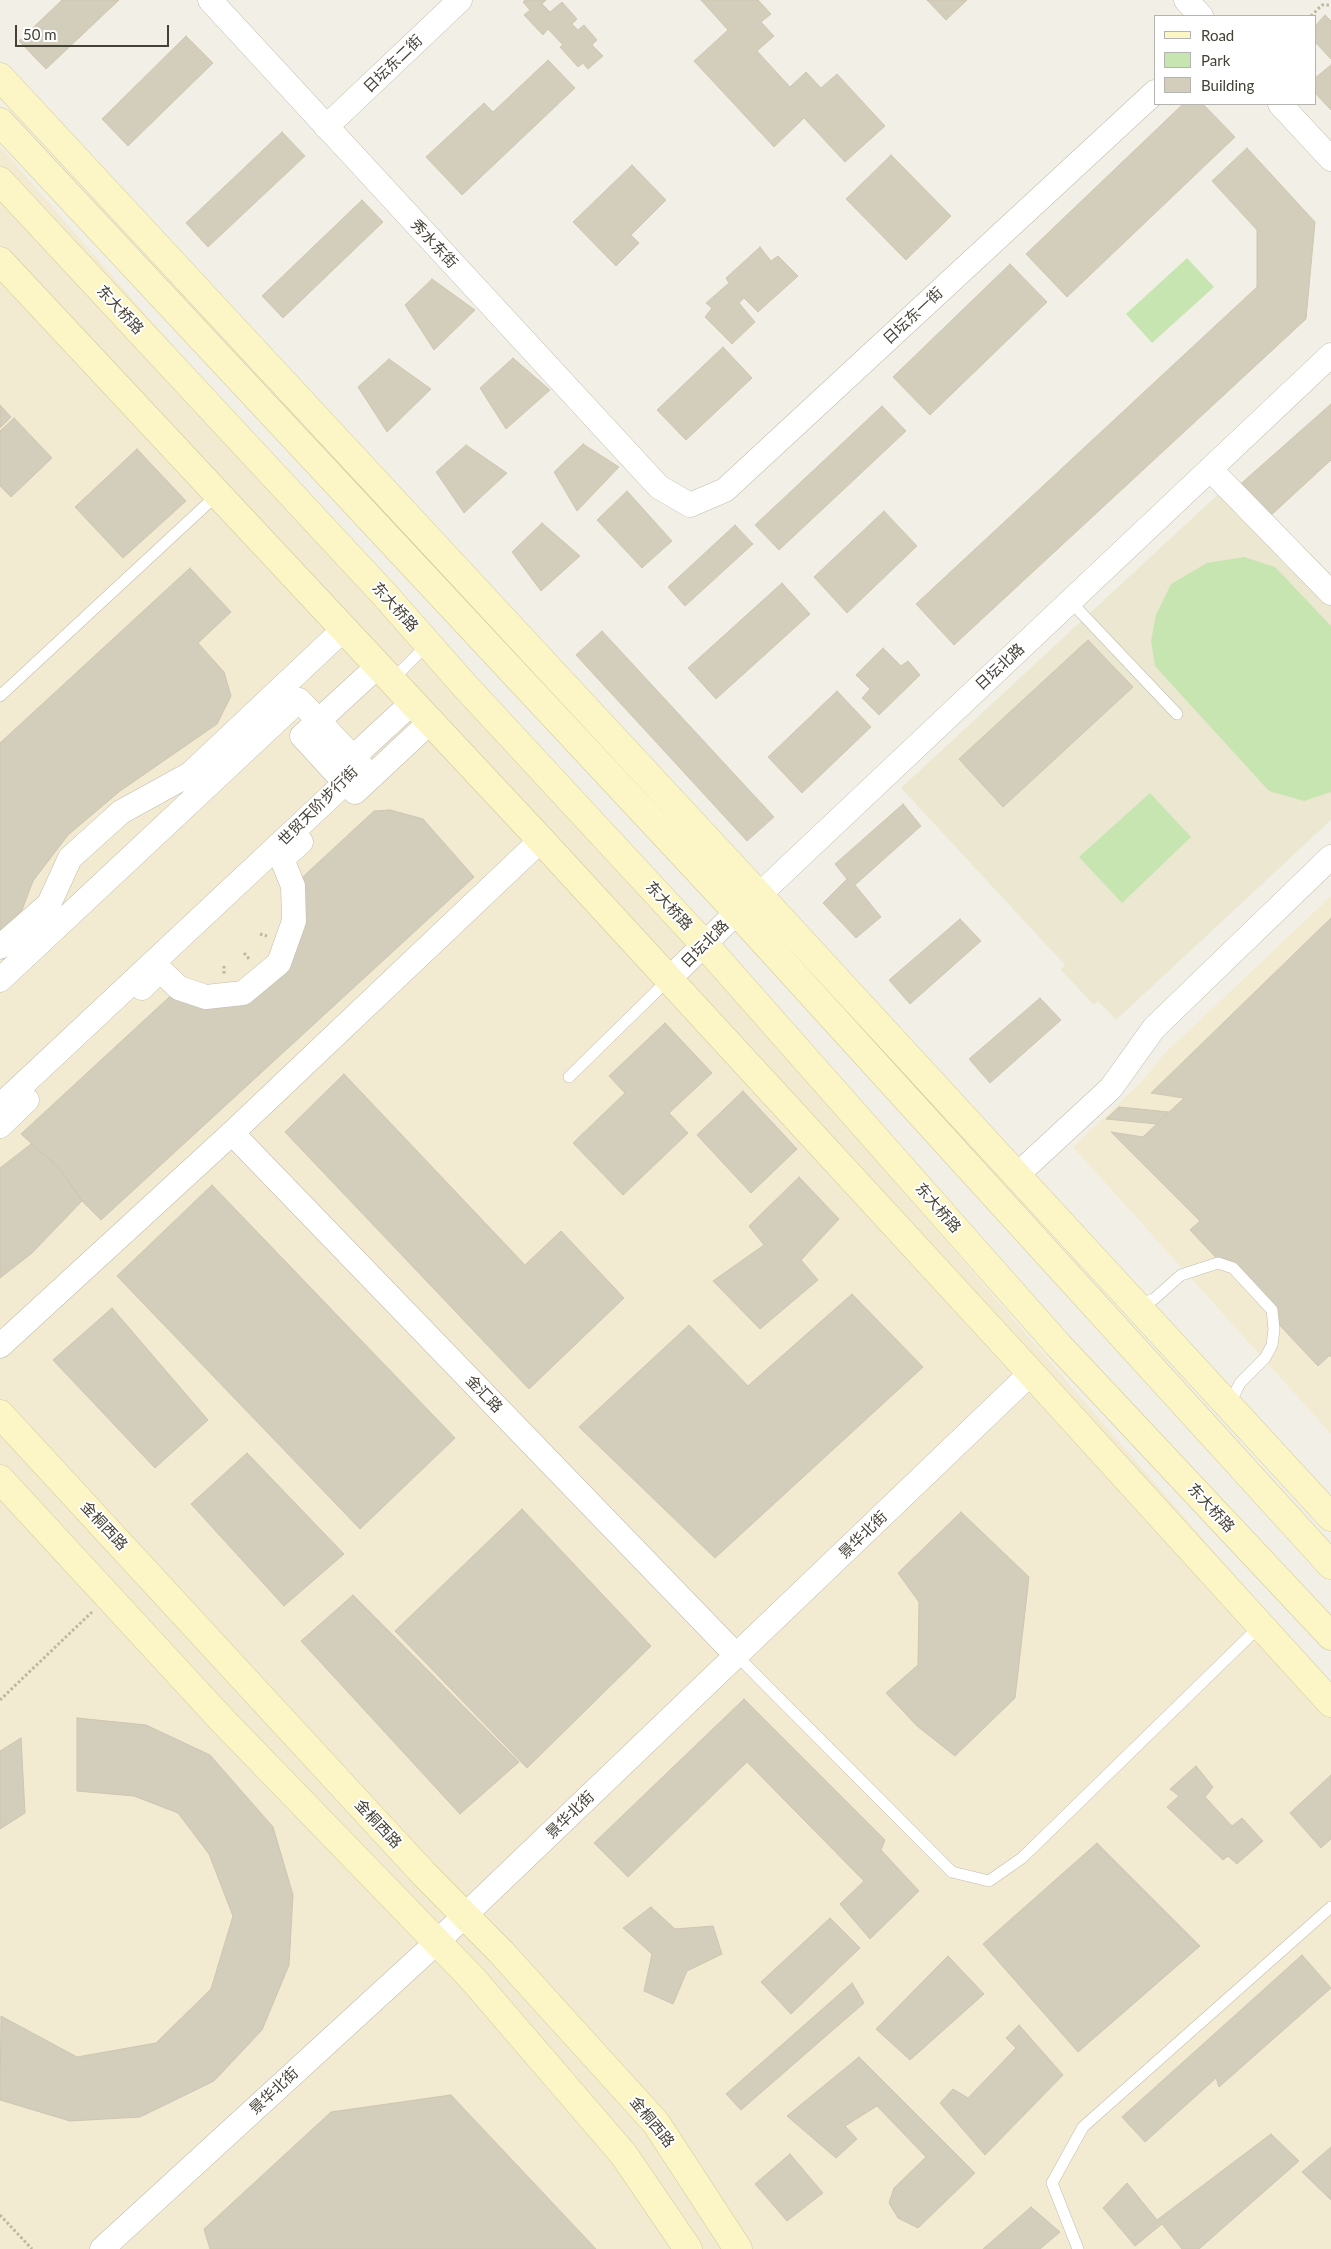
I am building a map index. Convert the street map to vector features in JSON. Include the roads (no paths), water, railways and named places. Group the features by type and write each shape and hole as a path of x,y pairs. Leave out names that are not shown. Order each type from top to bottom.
{"main road":[{"path":"0,77 759,895 1331,1516"},
{"path":"0,122 737,912 1331,1565"},
{"name":"东大桥路","path":"0,181 704,944 1060,1346 1331,1636"},
{"path":"0,261 219,493 541,840 1031,1373 1331,1704"},
{"path":"924,1192 930,1263"},
{"name":"金桐西路","path":"0,1414 465,1915 656,2124 738,2249"},
{"path":"0,1479 223,1721 471,1977 624,2155 688,2249"}],"street":[{"name":"秀水东街","path":"210,0 659,487"},
{"name":"日坛东二街","path":"326,127 460,0"},
{"path":"1186,0 1200,15"},
{"name":"日坛东一街","path":"659,487 690,505 725,490 1154,93"},
{"path":"1281,105 1331,159"},
{"name":"日坛北路","path":"669,979 737,912 759,895 1331,354"},
{"path":"1210,469 1331,593"},
{"path":"0,947 49,904 70,858 121,812 190,774 345,628"},
{"path":"318,721 385,672"},
{"name":"世贸天阶步行街","path":"0,980 300,700 362,767 0,1106"},
{"path":"353,758 413,702"},
{"path":"0,1126 160,970 179,988 206,997 243,993 278,963 294,921 294,886 282,860 431,722"},
{"path":"0,1346 232,1132 541,840"},
{"path":"1016,1175 1111,1088 1154,1028 1331,857"},
{"name":"金汇路","path":"232,1132 737,1656"},
{"name":"景华北街","path":"102,2249 437,1942 1031,1373"}],"lane":[{"path":"0,696 219,493"},
{"path":"1070,601 1177,714"},
{"path":"385,672 429,644"},
{"path":"569,1077 669,979"},
{"path":"1136,1305 1154,1299 1180,1275 1218,1263 1233,1268 1272,1310 1274,1330 1272,1345 1265,1358 1240,1383 1229,1405"},
{"path":"737,1656 952,1872 989,1881 1022,1858 1260,1626"},
{"path":"1078,2249 1052,2183 1083,2127 1331,1907"}]}
